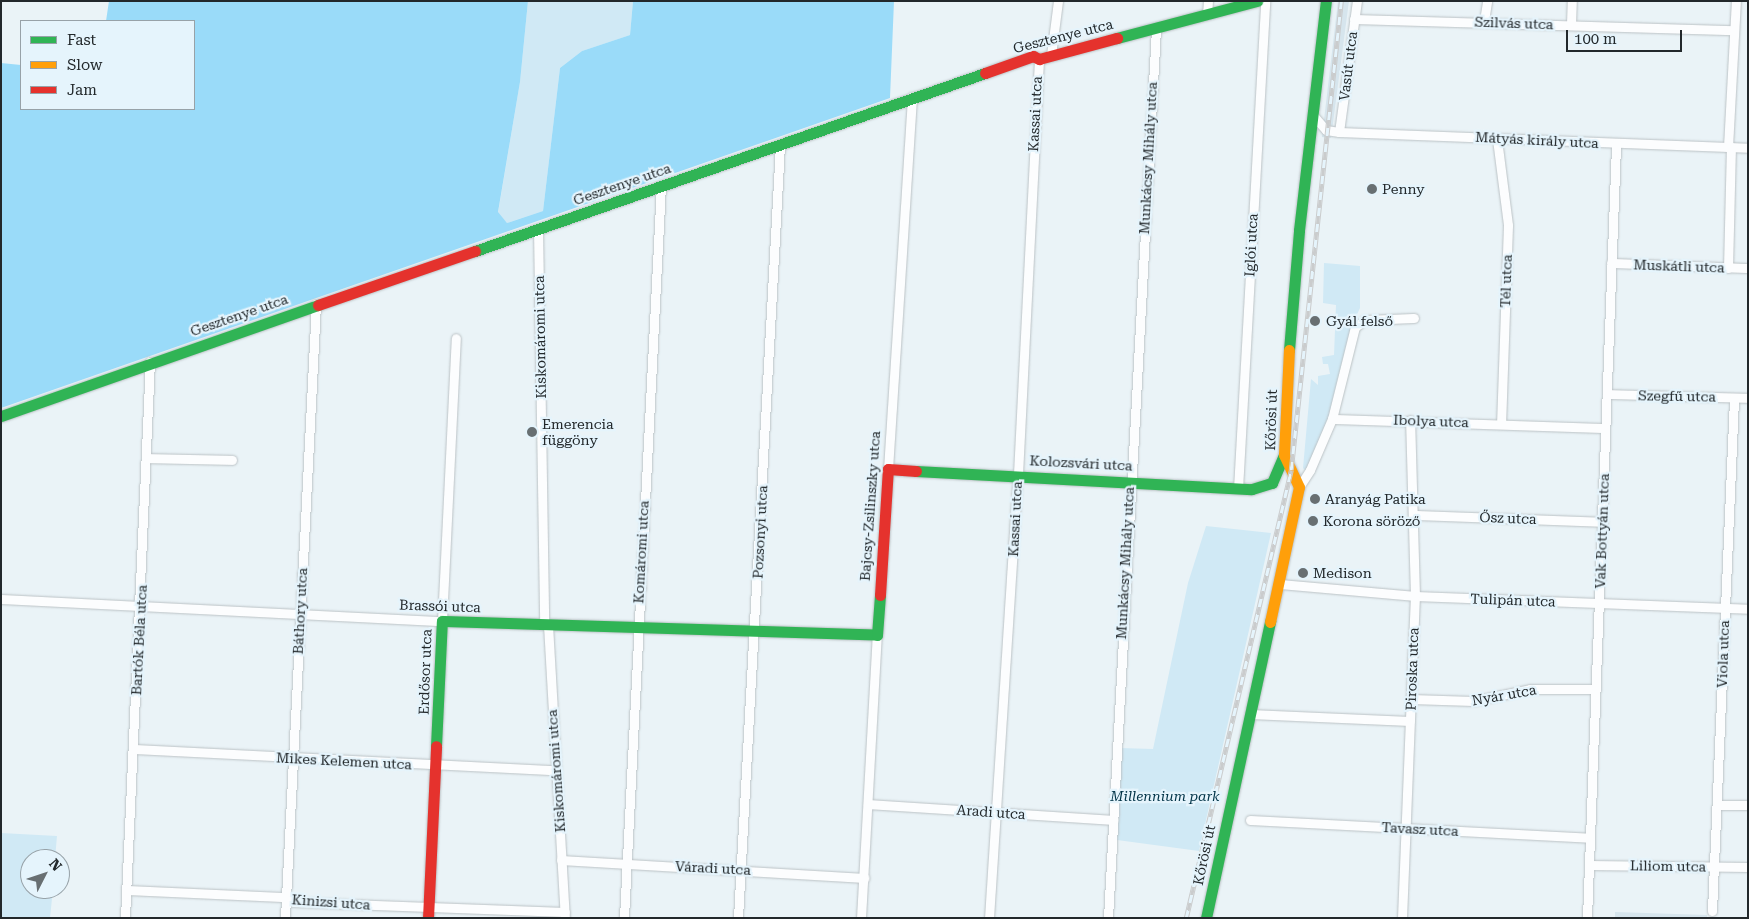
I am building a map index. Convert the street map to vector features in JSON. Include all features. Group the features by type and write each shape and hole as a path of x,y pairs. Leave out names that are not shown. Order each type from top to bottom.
{"street":[{"path":"1051,56 1058,1"},
{"path":"1210,1 1220,11"},
{"path":"1207,15 1210,1"},
{"name":"Gesztenye utca","path":"1,416 316,304 1033,56 1039,59 1257,1"},
{"name":"Iglói utca","path":"1238,488 1265,1"},
{"name":"Kőrösi út","path":"1206,918 1280,584 1297,482 1284,455 1308,143 1326,1"},
{"name":"Vasút utca","path":"1339,132 1357,1"},
{"path":"1484,22 1487,1"},
{"path":"1571,24 1572,1"},
{"path":"1728,268 1730,147 1736,1"},
{"name":"Szilvás utca","path":"1354,19 1734,30"},
{"name":"Munkácsy Mihály utca","path":"1108,918 1129,480 1156,28"},
{"name":"Kassai utca","path":"988,918 1018,474 1039,59"},
{"name":"Bajcsy-Zsilinszky utca","path":"861,918 877,635 912,97"},
{"path":"1308,143 1326,130 1312,114"},
{"name":"Mátyás király utca","path":"1326,130 1497,139 1748,148"},
{"name":"Tél utca","path":"1497,139 1508,225 1501,424"},
{"name":"Vak Bottyán utca","path":"1587,918 1616,144"},
{"name":"Pozsonyi utca","path":"738,918 780,145"},
{"name":"Komáromi utca","path":"624,918 628,864 636,628 661,186"},
{"name":"Kiskomáromi utca","path":"538,228 546,625 565,915"},
{"name":"Muskátli utca","path":"1611,263 1748,268"},
{"name":"Báthory utca","path":"285,918 316,304"},
{"path":"1297,482 1310,470 1332,419 1356,327 1365,320 1414,318"},
{"name":"Erdősor utca","path":"429,912 456,338"},
{"name":"Bartók Béla utca","path":"125,918 150,362"},
{"name":"Szegfű utca","path":"1607,394 1748,398"},
{"name":"Viola utca","path":"1712,911 1712,866 1717,805 1734,398"},
{"name":"Ibolya utca","path":"1332,419 1410,420 1605,428"},
{"name":"Piroska utca","path":"1402,918 1415,596 1410,420"},
{"path":"1272,483 1284,455"},
{"path":"147,458 232,460"},
{"name":"Kolozsvári utca","path":"888,469 1129,480 1252,490 1272,483 1297,482"},
{"name":"Ősz utca","path":"1414,515 1603,522"},
{"name":"Tulipán utca","path":"1280,584 1415,596 1748,609"},
{"name":"Brassói utca","path":"1,599 442,621 877,635"},
{"name":"Nyár utca","path":"1412,699 1473,701 1530,689 1596,689"},
{"path":"1250,714 1410,721"},
{"name":"Mikes Kelemen utca","path":"134,749 437,766 554,770"},
{"name":"Aradi utca","path":"868,804 1113,820"},
{"path":"1717,805 1748,806"},
{"name":"Tavasz utca","path":"1250,820 1590,838"},
{"name":"Váradi utca","path":"561,860 864,878"},
{"name":"Liliom utca","path":"1589,865 1748,867"},
{"name":"Kinizsi utca","path":"127,890 286,899 294,902 429,912 565,915"}],"shaded area":[{"path":"109,1 528,1 520,82 498,212 507,223 543,211 560,68 582,51 630,35 633,1 894,1 890,98 1,408 1,63 20,65 20,110 195,110 195,20 106,20"},
{"path":"1338,1 1349,1 1331,138 1322,137"},
{"path":"1615,912 1707,915 1707,918 1615,918"}],"green space":[{"path":"528,1 633,1 630,35 582,51 560,68 543,211 507,223 498,213 520,82"},
{"path":"1324,263 1360,266 1360,308 1351,327 1331,412 1306,471 1303,468 1311,379 1318,385 1318,376 1330,374 1328,364 1323,364 1322,357 1334,355 1336,305 1323,303"},
{"name":"Millennium park","path":"1206,526 1271,533 1199,851 1117,840 1120,748 1153,749 1188,583"},
{"path":"1,833 57,836 56,849 20,849 20,899 52,899 50,918 1,918"}],"railway":[{"path":"1186,918 1291,470 1341,1"}],"traffic: fast":[{"path":"1117,38 1257,1"},
{"path":"1289,350 1299,230 1326,1"},
{"path":"475,251 985,73"},
{"path":"1,416 318,305"},
{"path":"916,471 1252,489 1272,483 1284,455"},
{"path":"436,746 442,621 877,635 880,595"},
{"path":"1206,918 1270,622"}],"traffic: slow":[{"path":"1270,622 1299,487 1284,455 1289,350"}],"traffic: jam":[{"path":"985,73 1033,56 1039,59 1117,38"},
{"path":"318,305 475,251"},
{"path":"880,595 888,469 916,471"},
{"path":"428,918 436,746"}],"place":[{"name":"Penny","path":"1372,189"},
{"name":"Gyál felső","path":"1315,321"},
{"name":"Emerencia függöny","path":"532,432"},
{"name":"Aranyág Patika","path":"1315,499"},
{"name":"Korona söröző","path":"1313,521"},
{"name":"Medison","path":"1303,573"}]}
